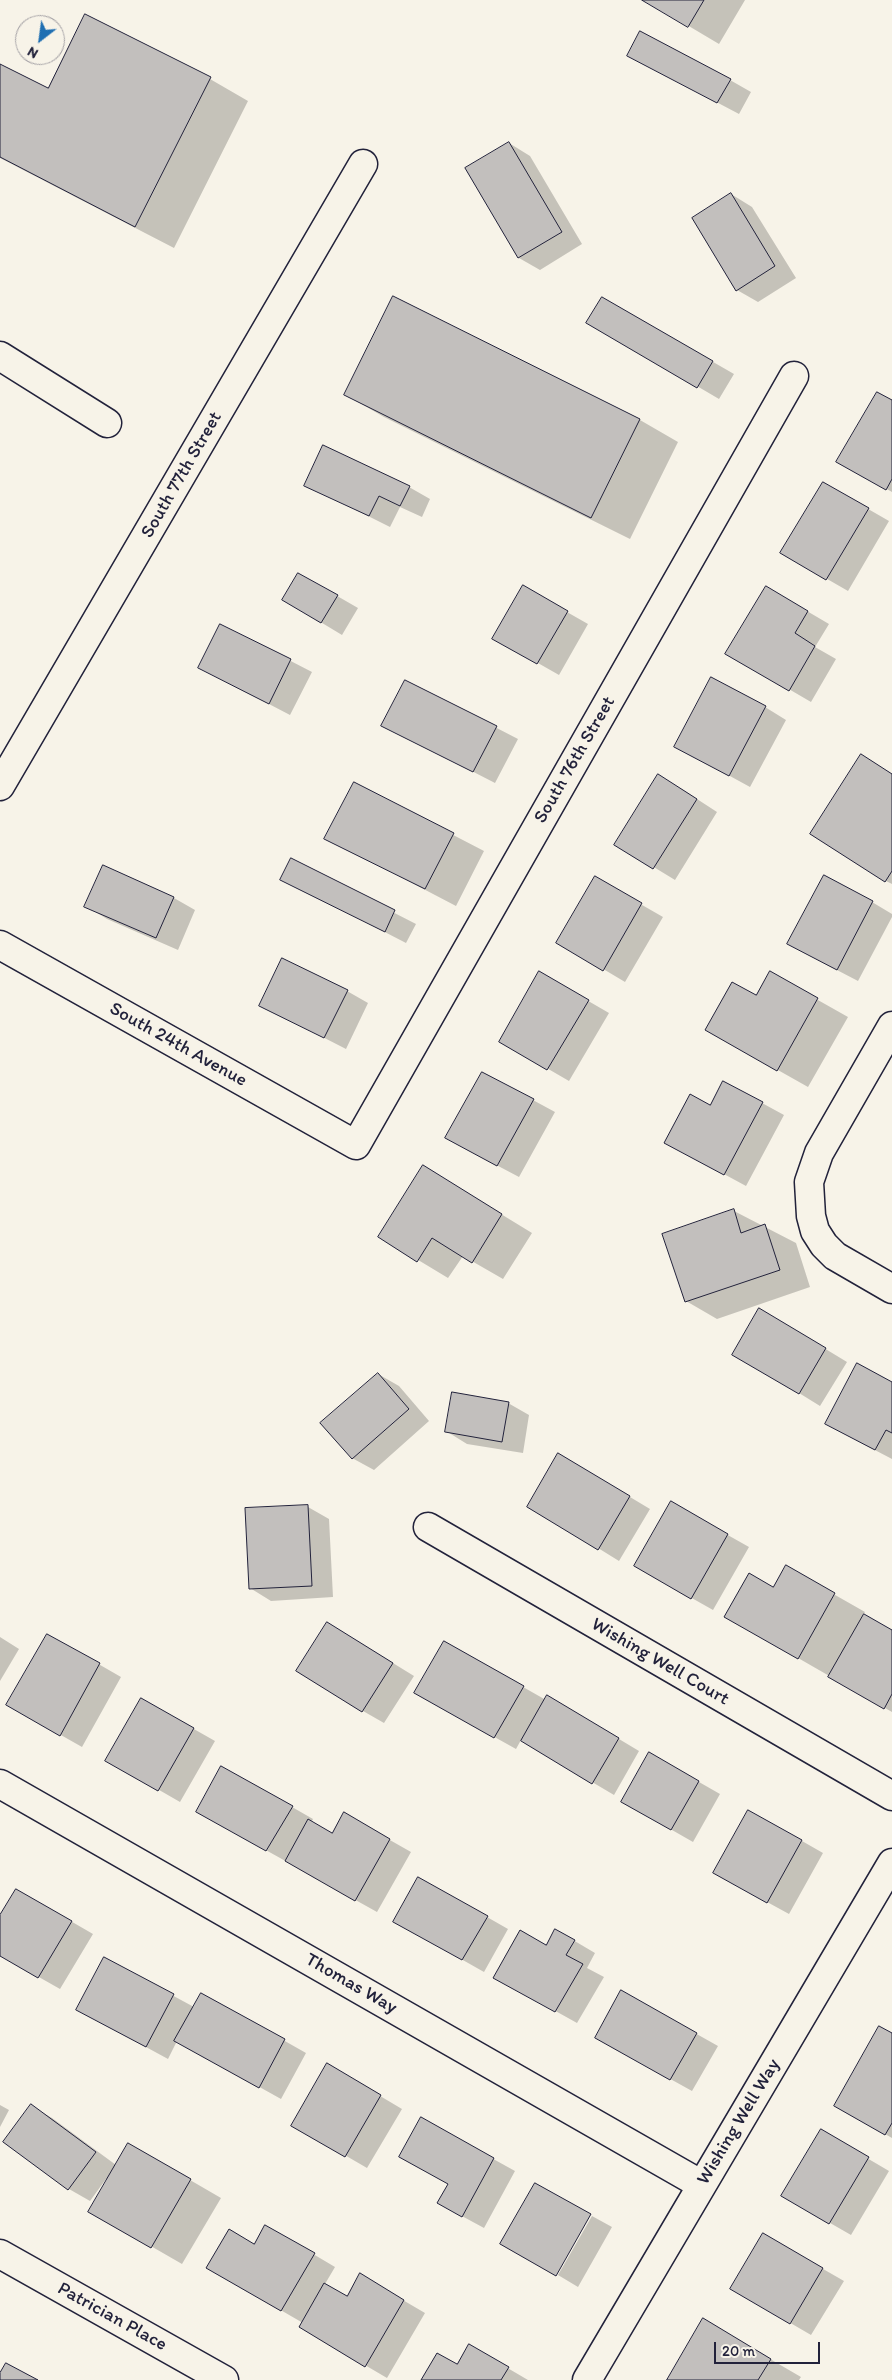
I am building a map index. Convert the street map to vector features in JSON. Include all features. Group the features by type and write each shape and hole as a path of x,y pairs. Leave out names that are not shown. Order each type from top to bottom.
{"street":[{"name":"South 77th Street","path":"0,786 364,164"},
{"path":"0,356 107,423"},
{"name":"South 76th Street","path":"356,1144 794,376"},
{"name":"South 24th Avenue","path":"0,945 356,1144"},
{"path":"892,1026 819,1153 809,1182 809,1200 815,1231 824,1245 835,1256 892,1289"},
{"name":"Wishing Well Court","path":"428,1527 892,1796"},
{"name":"Thomas Way","path":"0,1784 702,2185"},
{"name":"Wishing Well Way","path":"587,2380 892,1863"},
{"name":"Patrician Place","path":"0,2254 224,2380"}],"building":[{"path":"642,0 704,0 688,27"},
{"path":"85,14 211,77 135,227 0,157 0,64 48,88 60,65 65,65 65,54"},
{"path":"640,31 731,79 717,103 627,56"},
{"path":"509,142 562,232 518,258 465,168"},
{"path":"731,193 775,266 736,291 692,218"},
{"path":"393,296 640,419 591,518 344,395"},
{"path":"602,297 713,361 697,388 586,323"},
{"path":"877,392 892,400 892,479 886,490 836,462"},
{"path":"323,445 410,486 400,506 379,496 369,516 304,486"},
{"path":"823,482 869,508 826,580 780,553"},
{"path":"298,573 338,595 321,623 282,600"},
{"path":"523,585 568,611 537,664 492,639"},
{"path":"766,586 808,611 795,633 815,646 789,691 725,654"},
{"path":"220,624 291,659 269,704 198,668"},
{"path":"711,677 766,706 729,776 674,747"},
{"path":"405,680 497,726 473,772 381,726"},
{"path":"861,754 892,774 892,871 885,882 810,834"},
{"path":"658,774 697,799 653,869 614,845"},
{"path":"354,782 454,833 425,889 324,839"},
{"path":"291,858 395,910 385,932 280,880"},
{"path":"103,865 174,897 156,938 84,907"},
{"path":"824,875 873,901 837,970 787,944"},
{"path":"595,876 642,903 603,971 556,943"},
{"path":"282,958 348,990 324,1038 259,1006"},
{"path":"539,971 589,1000 547,1070 499,1042"},
{"path":"770,971 818,998 777,1071 705,1030 732,982 756,995"},
{"path":"482,1072 534,1099 497,1166 445,1138"},
{"path":"723,1081 763,1102 724,1175 664,1143 690,1094 710,1105"},
{"path":"423,1165 502,1214 472,1263 432,1238 417,1262 378,1237"},
{"path":"734,1209 741,1233 765,1224 780,1270 685,1302 662,1234"},
{"path":"759,1308 826,1348 799,1394 732,1355"},
{"path":"857,1363 892,1382 892,1433 886,1430 875,1450 825,1424"},
{"path":"378,1373 409,1409 352,1459 320,1423"},
{"path":"452,1392 509,1402 502,1442 445,1432"},
{"path":"558,1453 630,1496 598,1550 527,1507"},
{"path":"671,1501 728,1534 691,1599 634,1566"},
{"path":"308,1505 312,1586 249,1589 245,1508"},
{"path":"786,1565 835,1593 798,1659 724,1617 749,1573 773,1587"},
{"path":"864,1614 892,1630 892,1694 884,1709 828,1677"},
{"path":"327,1622 393,1663 362,1712 296,1671"},
{"path":"47,1634 100,1663 60,1736 6,1705"},
{"path":"444,1641 524,1686 494,1738 414,1693"},
{"path":"547,1695 619,1738 592,1784 521,1741"},
{"path":"141,1698 194,1728 158,1791 105,1761"},
{"path":"649,1752 699,1781 671,1830 621,1802"},
{"path":"221,1766 293,1806 266,1851 196,1812"},
{"path":"748,1810 802,1840 767,1903 713,1873"},
{"path":"344,1812 390,1839 355,1901 285,1861 308,1819 332,1833"},
{"path":"418,1877 488,1916 462,1960 393,1922"},
{"path":"16,1889 72,1921 38,1978 0,1956 0,1915"},
{"path":"555,1929 575,1940 566,1955 583,1964 555,2012 493,1978 520,1930 546,1945"},
{"path":"104,1957 174,1994 146,2047 76,2010"},
{"path":"621,1990 697,2033 670,2080 595,2038"},
{"path":"201,1993 285,2039 259,2088 174,2041"},
{"path":"879,2026 892,2033 892,2123 885,2135 834,2106"},
{"path":"327,2063 381,2095 345,2157 291,2126"},
{"path":"31,2104 96,2152 68,2190 3,2142"},
{"path":"421,2117 494,2158 462,2217 437,2203 448,2184 399,2157"},
{"path":"821,2129 869,2157 829,2224 781,2196"},
{"path":"128,2143 191,2179 151,2248 88,2212"},
{"path":"535,2183 591,2214 556,2276 500,2244"},
{"path":"265,2225 315,2253 281,2311 206,2268 229,2229 254,2244"},
{"path":"763,2233 823,2268 790,2324 730,2289"},
{"path":"360,2273 404,2300 365,2367 299,2327 324,2283 347,2296"},
{"path":"703,2318 771,2359 758,2380 667,2380"},
{"path":"469,2344 509,2367 501,2380 421,2380 437,2353 457,2364"},
{"path":"6,2363 38,2380 0,2380 0,2373"}]}
